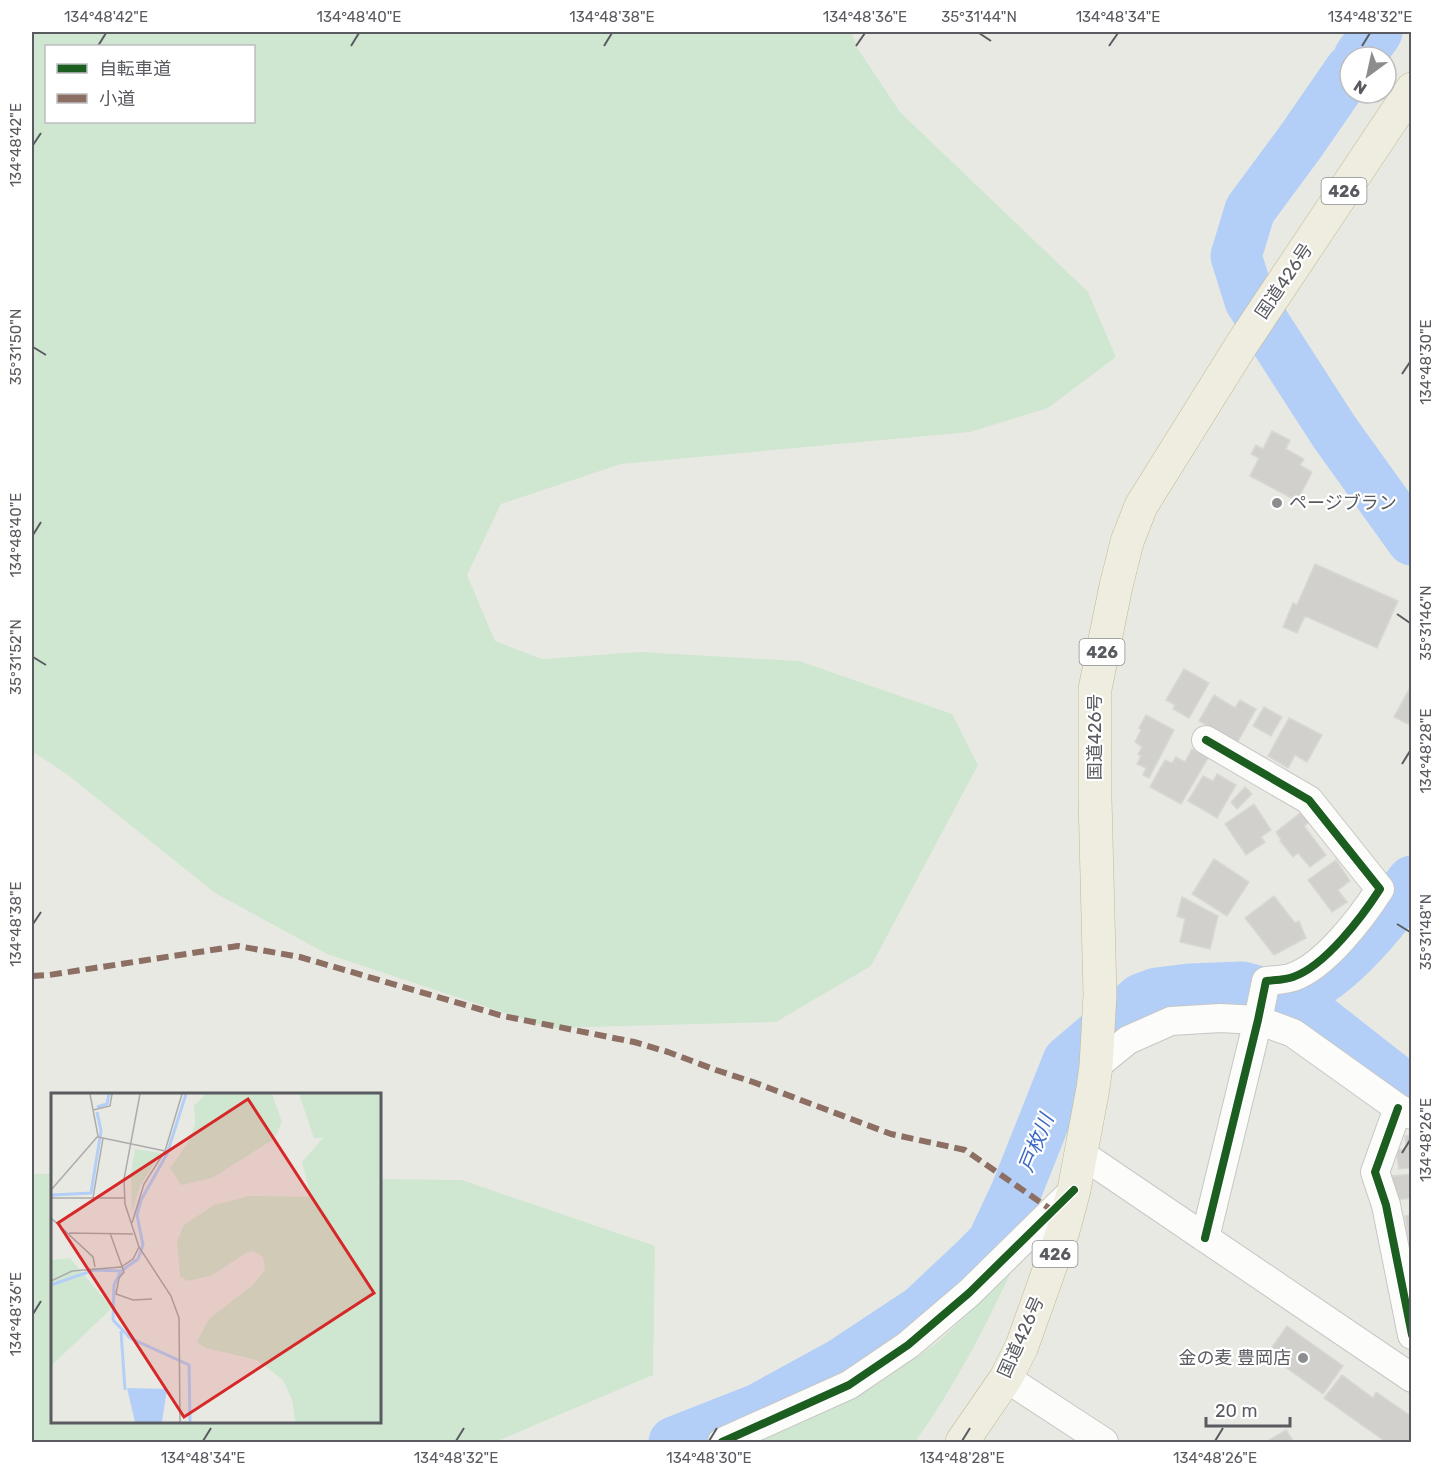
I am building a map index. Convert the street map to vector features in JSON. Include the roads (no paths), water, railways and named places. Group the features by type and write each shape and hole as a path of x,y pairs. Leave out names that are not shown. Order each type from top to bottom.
{"highway":[{"name":"国道426号","path":"962,1443 1006,1378 1022,1346 1059,1244 1074,1190 1097,1056 1100,995 1095,689 1127,542 1141,506 1242,344 1412,89"}],"street":[{"path":"1205,1239 1266,981 1292,978 1313,968 1367,910 1380,889 1309,800 1206,740"},
{"path":"1097,1056 1171,1021 1220,1018 1258,1020 1293,1033 1405,1112 1375,1172 1386,1205 1412,1335"},
{"path":"1080,1153 1412,1378"},
{"path":"722,1443 849,1386 908,1346 969,1293 1074,1190"},
{"path":"1006,1378 1104,1443"}],"waterway":[{"path":"1368,45 1377,32"},
{"path":"1338,87 1250,210 1236,256 1250,301 1335,433 1412,540"},
{"path":"1277,996 1304,989 1334,969 1377,926 1412,881"},
{"name":"戸枚川","path":"674,1442 758,1409 842,1363 922,1310 974,1261 992,1243 1016,1192 1068,1061 1141,999 1157,993 1189,989 1242,987 1277,996 1319,1020 1412,1093"}],"place":[{"name":"ページブラン","path":"1277,503"},
{"name":"金の麦 豊岡店","path":"1303,1358"}]}
